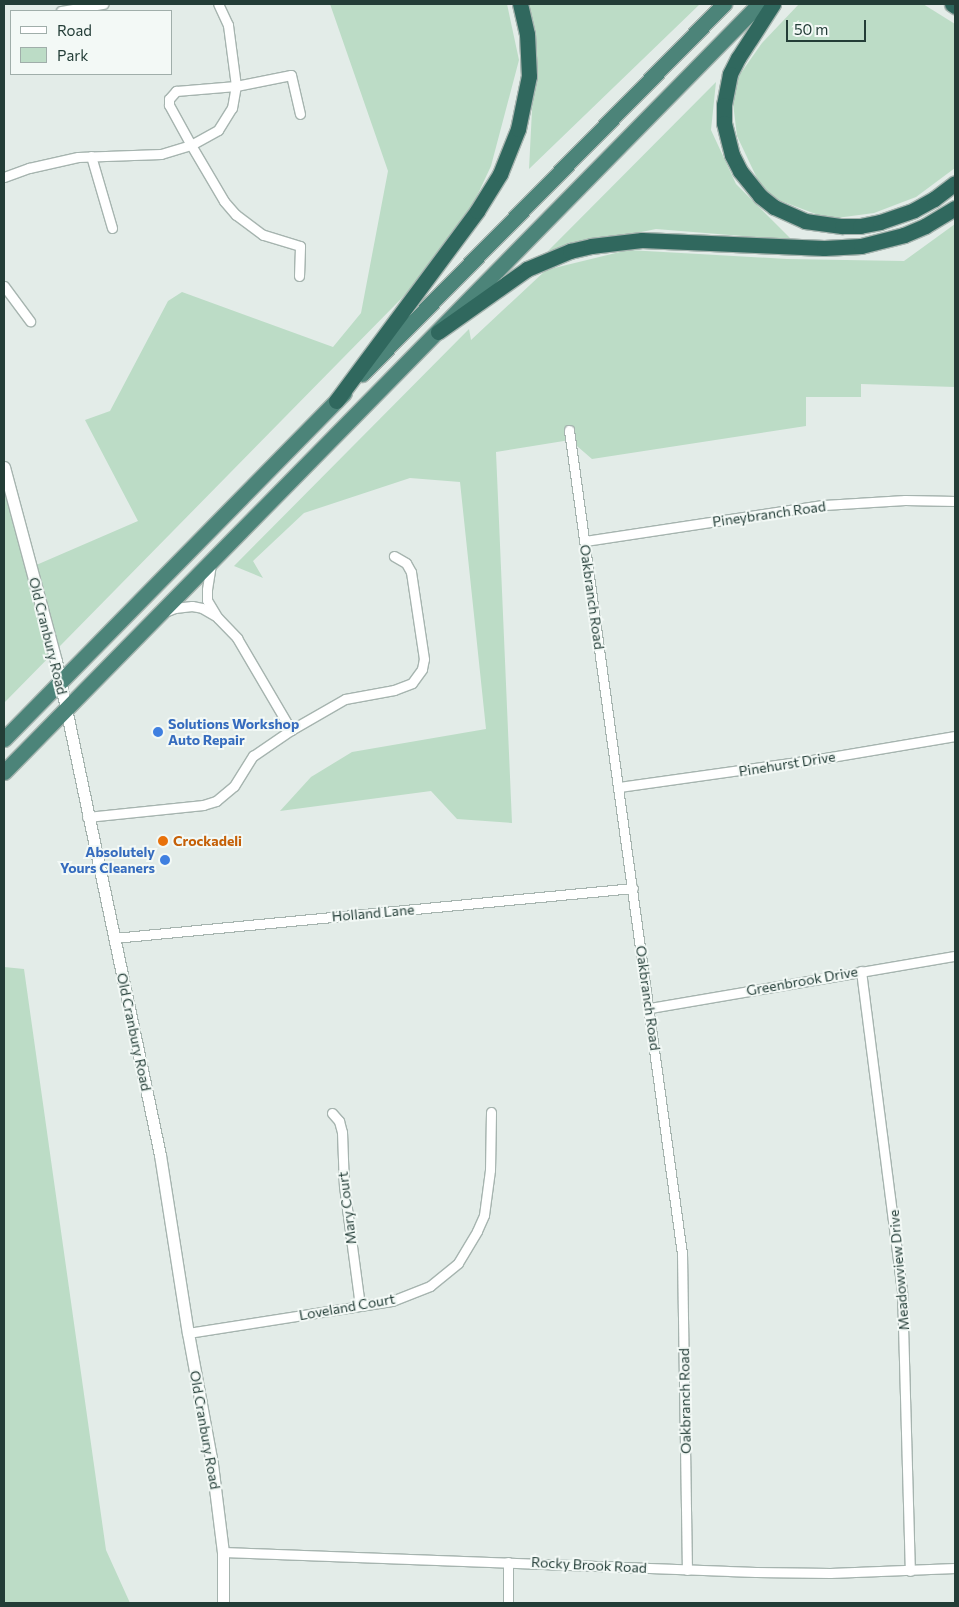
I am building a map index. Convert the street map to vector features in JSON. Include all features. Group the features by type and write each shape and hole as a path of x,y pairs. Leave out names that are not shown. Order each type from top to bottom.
{"highway":[{"path":"336,401 478,211 503,167 518,129 529,76 527,34 520,4"},
{"path":"4,739 724,4"},
{"path":"4,772 759,4"},
{"path":"773,4 738,58 730,74 724,105 724,122 732,155 740,171 760,196 774,207 805,221 828,225 860,226 880,222 914,210 955,183"},
{"path":"438,332 527,269 570,251 591,246 642,240 824,248 861,246 904,235 955,208"}],"street":[{"path":"61,10 103,4"},
{"path":"4,176 54,162 91,156 161,154 207,138 226,119 232,108 236,86 228,25 218,4"},
{"path":"298,276 300,246 263,235 236,215 224,201 169,105 171,94 176,91 236,86 291,75 300,114"},
{"path":"91,156 112,228"},
{"path":"4,286 30,321"},
{"name":"Oakbranch Road","path":"569,430 650,1008 682,1254 687,1570"},
{"name":"Old Cranbury Road","path":"4,467 61,682 65,711 87,817 160,1155 188,1333 212,1464 223,1552 223,1603"},
{"name":"Pineybranch Road","path":"585,541 824,505 905,500 955,502"},
{"path":"87,817 204,805 216,801 234,786 253,756 292,730 345,699 403,688 418,677 424,659 411,572 406,563 394,556"},
{"path":"212,562 207,600 218,618 237,638 292,730"},
{"path":"160,614 175,608 192,606 202,608 218,618"},
{"name":"Pinehurst Drive","path":"619,787 801,762 955,736"},
{"name":"Holland Lane","path":"114,938 633,888"},
{"name":"Greenbrook Drive","path":"650,1008 955,956"},
{"name":"Meadowview Drive","path":"862,971 902,1289 910,1571"},
{"name":"Loveland Court","path":"188,1333 392,1301 410,1296 430,1286 458,1263 484,1215 490,1170 492,1112"},
{"name":"Mary Court","path":"332,1113 339,1121 342,1132 344,1186 360,1306"},
{"name":"Rocky Brook Road","path":"223,1552 687,1570 821,1573 955,1568"},
{"path":"508,1562 508,1603"}],"green space":[{"path":"330,4 507,4 519,60 491,166 454,245 4,703 4,492 27,569 138,521 85,420 110,411 168,301 182,292 333,347 361,313 388,171"},
{"path":"528,4 700,4 529,169 536,32"},
{"path":"799,4 923,4 955,24 955,168 916,197 874,213 829,219 765,195 737,136 731,87 762,43"},
{"path":"716,82 711,130 736,184 792,240 656,229 548,251"},
{"path":"955,224 955,387 861,384 861,397 806,397 806,426 592,459 570,440 496,452 512,823 457,819 431,791 280,811 311,777 352,752 486,729 460,482 410,478 304,513 253,561 263,578 234,566 469,329 471,340 546,270 628,250 787,259 904,261"},
{"path":"4,967 24,969 106,1550 130,1603 4,1603"}],"place":[{"name":"Solutions Workshop Auto Repair","path":"158,732"},
{"name":"Crockadeli","path":"163,841"},
{"name":"Absolutely Yours Cleaners","path":"165,860"}]}
